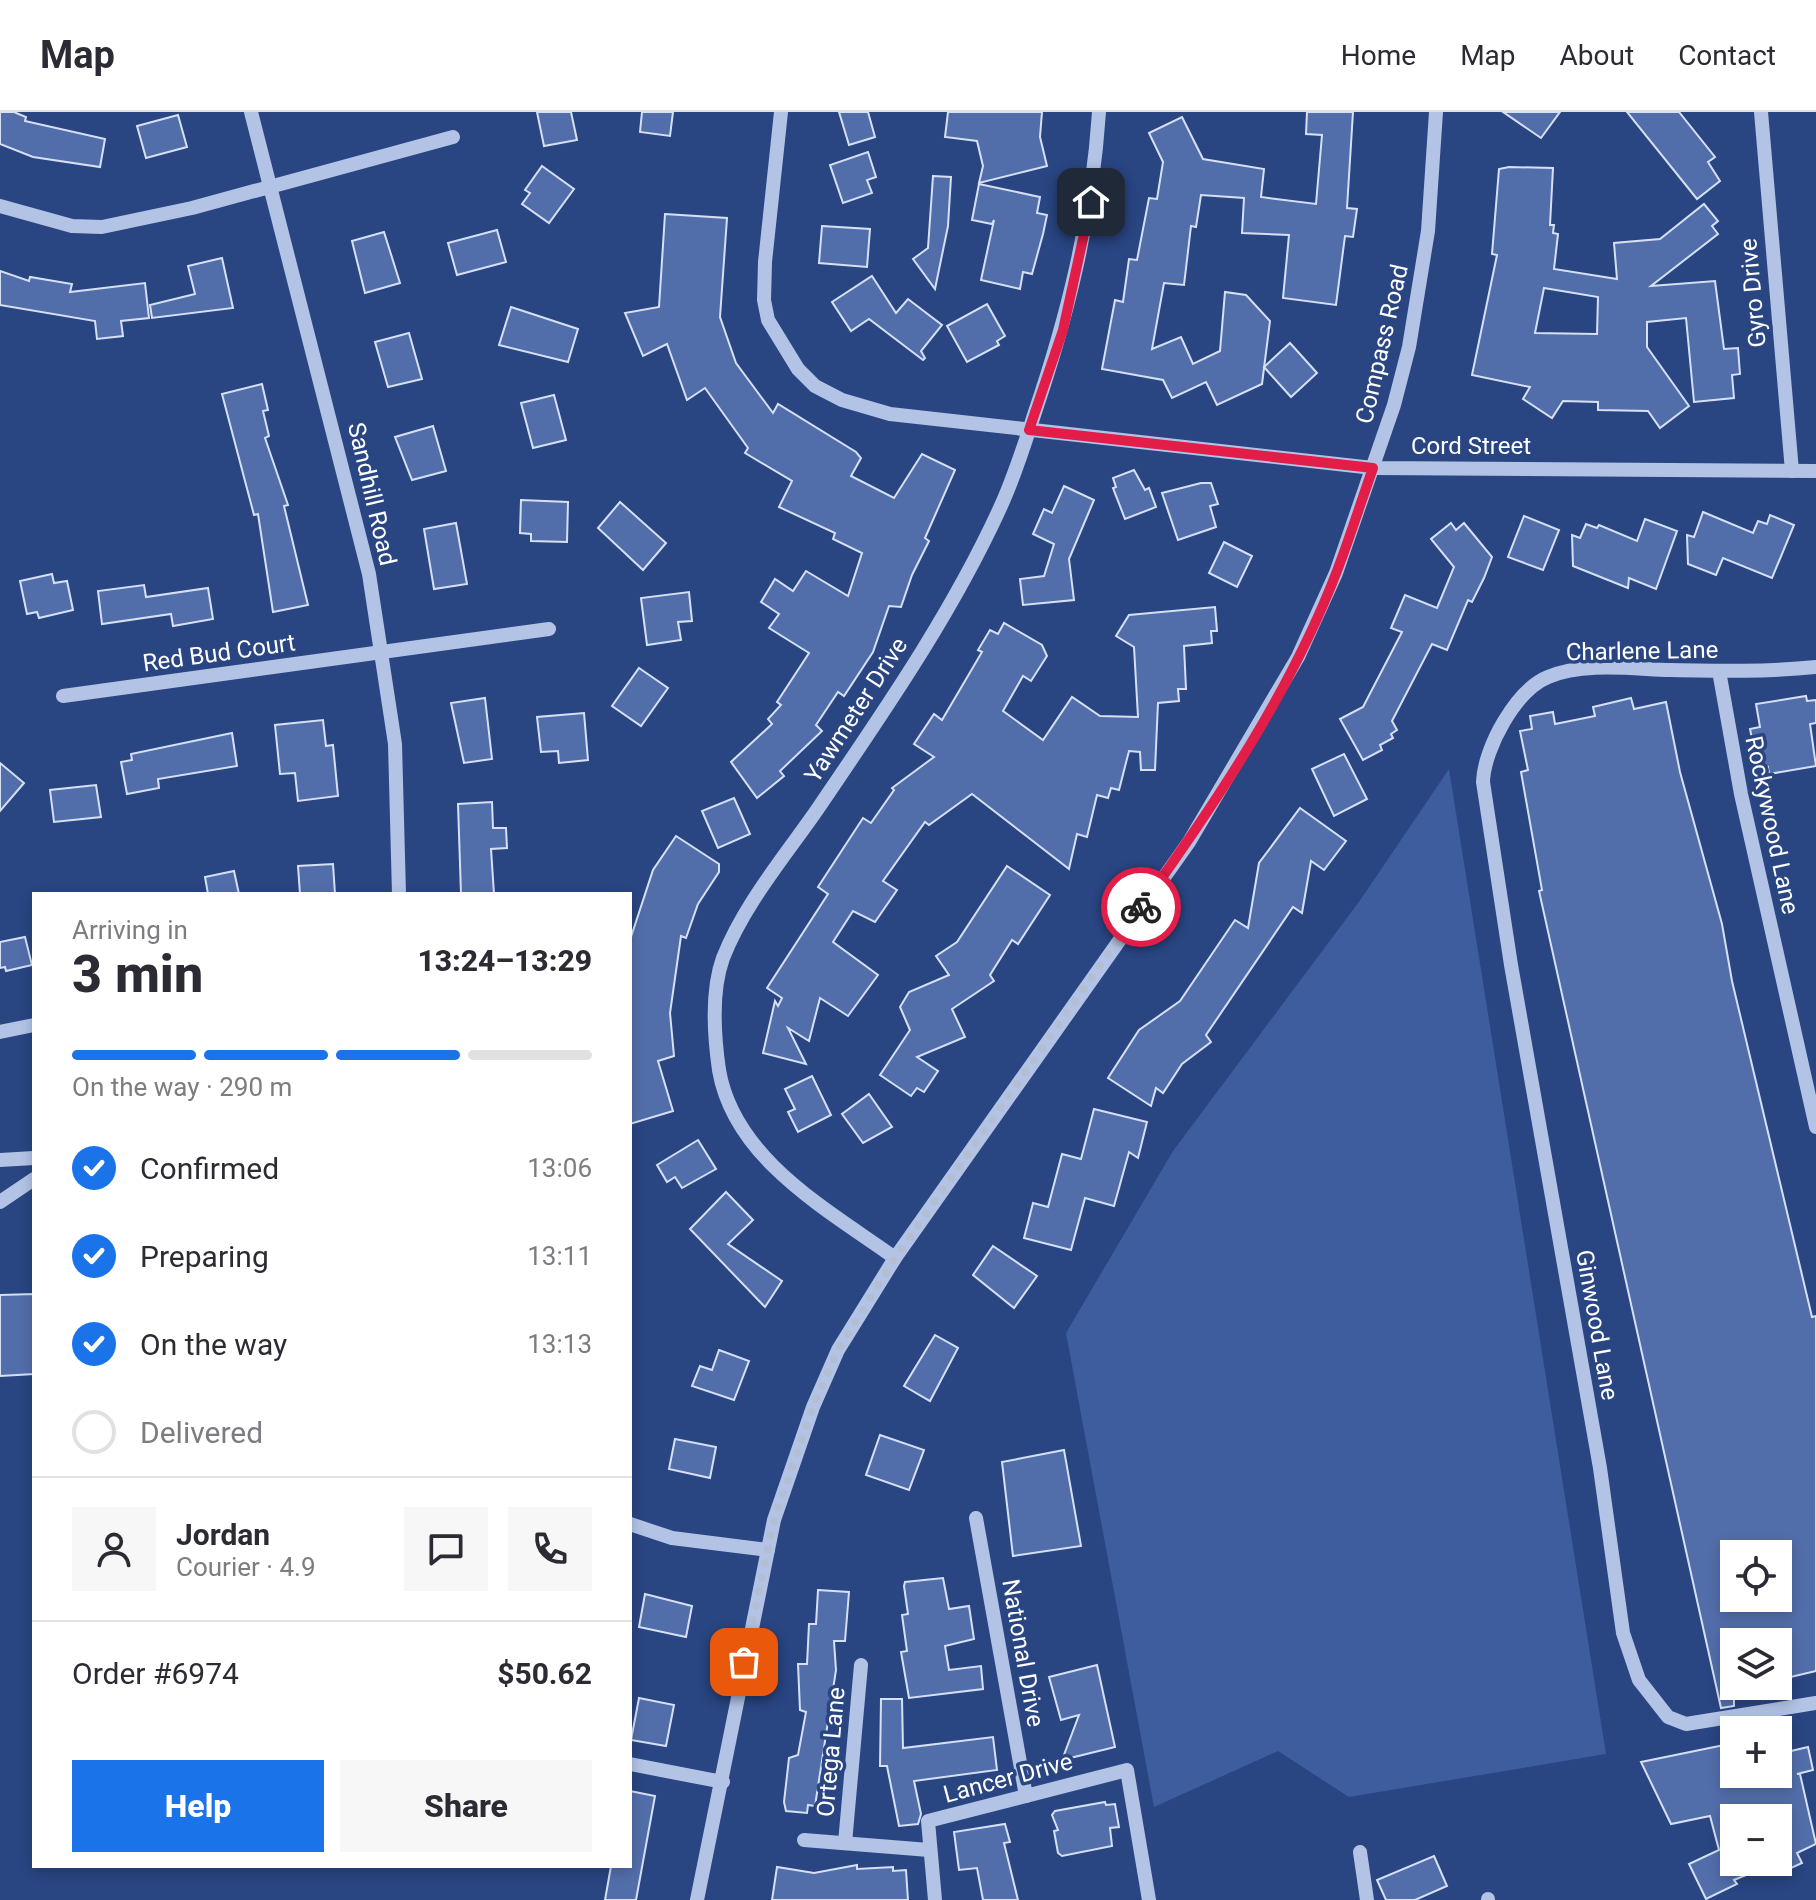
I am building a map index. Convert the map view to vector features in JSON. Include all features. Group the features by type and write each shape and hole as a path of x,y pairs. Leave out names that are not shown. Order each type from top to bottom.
{"street":[{"name":"Sandhill Road","path":"251,112 366,559 395,744 399,892"},
{"name":"Cord Street","path":"781,112 764,300 774,334 798,369 815,386 842,400 890,414 1373,468 1816,471"},
{"name":"Yawmeter Drive","path":"895,1258 773,1166 747,1135 728,1101 720,1071 715,999 722,961 736,931 887,711 966,575 1001,506 1063,330 1087,228 1099,112"},
{"name":"Compass Road","path":"697,1900 768,1550 791,1472 832,1364 895,1258 1189,842 1298,657 1336,573 1394,405 1421,290 1436,112"},
{"name":"Gyro Drive","path":"1761,112 1792,471"},
{"path":"0,206 72,226 102,227 272,187 453,137"},
{"name":"Red Bud Court","path":"63,696 549,629"},
{"name":"Charlene Lane","path":"1483,782 1487,754 1502,725 1532,688 1546,677 1588,670 1719,671 1816,667"},
{"name":"Rockywood Lane","path":"1719,671 1741,794 1816,1127"},
{"name":"Ginwood Lane","path":"1483,782 1511,965 1600,1468 1623,1633 1639,1680 1668,1717 1686,1724 1816,1703"},
{"path":"0,1032 32,1025"},
{"path":"0,1160 32,1158"},
{"path":"0,1202 32,1180"},
{"name":"National Drive","path":"976,1518 1026,1796"},
{"path":"632,1525 672,1538 768,1550"},
{"name":"Ortega Lane","path":"845,1843 861,1665"},
{"path":"632,1764 723,1782"},
{"name":"Lancer Drive","path":"929,1850 928,1821 1127,1770 1149,1900"},
{"path":"804,1840 929,1850 935,1900"},
{"path":"1360,1852 1367,1900"}],"shaded area":[{"path":"1449,769 1606,1754 1349,1797 1278,1751 1154,1807 1066,1333 1173,1151 1361,899"}],"building":[{"path":"0,112 14,112 26,117 25,121 105,139 100,167 33,157 0,144"},
{"path":"537,112 571,112 577,140 544,146"},
{"path":"642,112 673,112 670,136 640,132"},
{"path":"839,112 868,112 875,137 849,145"},
{"path":"948,112 1042,112 1040,137 1047,166 979,183 983,166 977,141 945,137"},
{"path":"1307,112 1353,112 1347,208 1357,209 1353,237 1345,236 1336,305 1283,298 1289,235 1242,233 1244,198 1201,195 1196,227 1191,226 1184,285 1164,283 1152,349 1181,337 1193,364 1220,351 1225,292 1246,295 1270,321 1262,384 1217,405 1206,382 1172,398 1163,380 1102,369 1115,300 1123,302 1129,259 1137,260 1149,198 1157,199 1163,162 1149,133 1182,117 1203,159 1264,169 1261,197 1316,204 1322,135 1306,134"},
{"path":"1503,112 1560,112 1541,138"},
{"path":"1627,112 1679,112 1715,157 1708,162 1720,181 1697,199"},
{"path":"178,115 187,147 146,158 137,126"},
{"path":"868,152 876,177 867,180 872,193 843,203 830,165"},
{"path":"542,166 574,189 549,223 522,204 530,193 525,190"},
{"path":"1553,168 1550,225 1554,225 1553,233 1558,234 1554,269 1617,279 1614,243 1660,239 1704,204 1718,221 1712,226 1718,234 1651,286 1715,281 1724,349 1738,348 1740,374 1732,375 1734,398 1694,402 1686,318 1647,322 1647,347 1689,406 1660,428 1648,411 1598,410 1598,402 1563,401 1552,418 1523,399 1530,387 1472,375 1497,255 1492,254 1499,169","holes":["1544,288 1598,297 1597,334 1535,333"]},
{"path":"933,176 951,177 948,226 935,289 913,259 928,248"},
{"path":"979,184 1040,197 1037,213 1047,215 1043,234 1032,274 1023,272 1020,289 981,280 994,220 992,224 972,220"},
{"path":"665,214 727,218 720,317 736,363 773,413 778,404 856,452 861,458 851,476 894,498 922,454 955,470 925,538 929,541 901,607 889,606 873,652 844,696 838,692 816,725 822,731 780,771 784,776 757,798 731,762 772,724 768,719 781,705 777,702 809,653 769,628 779,614 761,602 775,579 793,591 806,571 848,596 862,553 833,539 835,533 779,507 792,481 745,453 748,448 705,388 687,400 667,344 643,356 625,313 659,307"},
{"path":"822,226 870,229 867,267 819,263"},
{"path":"497,230 506,262 457,275 448,243"},
{"path":"384,232 400,283 365,293 352,241"},
{"path":"222,258 233,308 152,318 150,305 195,294 188,266"},
{"path":"0,271 29,281 30,277 72,284 70,292 145,283 149,318 121,321 123,336 97,339 95,321 0,305"},
{"path":"872,276 896,313 908,299 942,325 921,351 923,360 869,319 851,331 832,302"},
{"path":"987,304 1005,336 997,341 999,345 967,362 947,326"},
{"path":"511,307 578,329 568,362 499,345"},
{"path":"409,333 422,379 388,387 375,342"},
{"path":"1290,343 1317,373 1291,397 1264,367"},
{"path":"262,384 268,410 263,411 269,436 265,438 288,505 284,506 308,605 273,612 258,514 254,515 222,394"},
{"path":"554,395 566,440 533,448 521,403"},
{"path":"433,426 446,471 412,480 395,437"},
{"path":"1134,470 1145,490 1149,488 1156,507 1125,519 1113,488 1116,487 1113,478"},
{"path":"1211,483 1218,504 1210,506 1216,527 1178,540 1162,493"},
{"path":"1064,486 1094,500 1069,559 1074,600 1023,605 1020,579 1044,576 1054,544 1033,534 1044,509 1052,513"},
{"path":"521,500 568,502 567,542 531,541 531,534 520,533"},
{"path":"620,502 666,543 643,570 598,528"},
{"path":"1703,512 1753,533 1758,521 1767,524 1770,515 1794,525 1772,578 1723,558 1716,575 1688,564 1687,535 1694,537"},
{"path":"1524,516 1559,530 1543,570 1508,557"},
{"path":"1645,519 1677,531 1656,589 1629,578 1628,588 1573,566 1572,535 1580,538 1586,524 1597,528 1599,525 1637,541"},
{"path":"456,523 467,584 434,589 424,529"},
{"path":"1451,523 1456,530 1464,523 1492,557 1472,602 1468,600 1447,650 1432,644 1392,721 1397,730 1391,734 1393,738 1380,745 1382,750 1363,760 1340,719 1363,707 1402,632 1391,628 1405,595 1437,608 1454,567 1431,539"},
{"path":"1224,542 1252,556 1237,587 1209,573"},
{"path":"52,574 54,583 67,581 73,610 39,618 37,612 27,614 20,581"},
{"path":"144,585 146,597 208,588 213,619 173,626 171,614 102,624 98,591"},
{"path":"689,592 692,621 678,622 681,640 647,645 641,598"},
{"path":"1215,607 1217,631 1211,631 1212,643 1184,646 1186,689 1178,689 1179,701 1158,703 1155,770 1141,770 1140,752 1129,751 1119,790 1111,788 1108,798 1097,795 1087,837 1077,834 1069,869 972,794 929,825 925,822 883,881 897,890 875,922 853,911 833,942 878,975 848,1016 820,998 809,1041 788,1028 806,1064 763,1053 775,1001 778,1006 782,998 767,988 828,894 818,887 863,818 871,823 894,790 892,788 934,757 914,744 934,714 942,720 982,652 978,650 990,630 998,634 1004,623 1042,645 1047,656 1031,681 1023,676 1003,711 1043,740 1072,697 1100,716 1138,717 1134,647 1116,636 1129,615"},
{"path":"639,668 668,688 641,726 612,706"},
{"path":"1806,696 1807,701 1816,700 1816,723 1810,724 1816,766 1769,774 1768,767 1758,769 1750,729 1760,727 1756,704"},
{"path":"485,698 492,759 464,763 451,703"},
{"path":"1631,698 1634,709 1666,702 1680,772 1722,924 1732,981 1812,1317 1816,1316 1816,1671 1792,1677 1792,1628 1720,1628 1720,1700 1734,1700 1734,1706 1721,1708 1539,891 1542,890 1521,772 1528,770 1520,731 1532,729 1530,716 1553,712 1555,724 1595,716 1593,707"},
{"path":"584,713 588,760 559,763 558,751 541,752 537,717"},
{"path":"323,720 326,746 333,745 338,796 298,801 295,773 280,774 275,725"},
{"path":"232,733 237,766 158,779 159,788 127,794 121,762 132,760 131,754"},
{"path":"1344,754 1367,799 1334,816 1312,769"},
{"path":"0,763 24,783 0,811"},
{"path":"96,785 101,817 54,822 50,790"},
{"path":"734,798 750,834 718,848 702,811"},
{"path":"492,802 493,828 506,828 507,848 491,849 494,892 461,892 458,804"},
{"path":"1300,808 1346,841 1324,870 1311,861 1302,913 1293,907 1206,1035 1211,1042 1182,1064 1163,1093 1156,1088 1151,1106 1108,1078 1139,1030 1180,1001 1235,920 1248,928 1259,863"},
{"path":"676,836 719,864 719,872 698,904 686,938 681,936 670,1013 674,1056 658,1061 673,1111 632,1123 632,934 653,870"},
{"path":"333,864 335,892 300,892 298,866"},
{"path":"1007,866 1050,895 1018,944 1012,940 990,975 994,981 952,1009 965,1037 917,1057 938,1071 924,1092 917,1088 911,1096 880,1075 910,1030 900,1007 909,992 949,975 936,956 957,942"},
{"path":"234,871 239,892 208,892 205,877"},
{"path":"25,937 32,965 6,971 5,967 0,968 0,942"},
{"path":"812,1076 831,1115 798,1132 788,1112 795,1109 785,1089"},
{"path":"869,1094 892,1127 863,1143 842,1114"},
{"path":"1094,1109 1147,1122 1138,1158 1129,1152 1114,1206 1085,1198 1071,1250 1024,1238 1033,1203 1048,1207 1062,1154 1081,1159"},
{"path":"698,1140 716,1169 682,1188 675,1177 667,1182 657,1165"},
{"path":"726,1192 753,1220 728,1244 782,1281 765,1307 690,1229"},
{"path":"993,1246 1037,1276 1014,1308 973,1275"},
{"path":"32,1294 32,1374 0,1376 0,1295"},
{"path":"935,1335 958,1348 930,1401 904,1386"},
{"path":"719,1350 749,1361 734,1400 692,1386 700,1366 712,1370"},
{"path":"880,1435 924,1450 909,1490 866,1475"},
{"path":"675,1439 716,1447 710,1478 669,1469"},
{"path":"1064,1450 1081,1546 1013,1556 1002,1462"},
{"path":"943,1578 949,1609 969,1606 974,1639 945,1646 949,1670 981,1666 983,1689 909,1698 901,1652 907,1651 902,1615 908,1614 905,1582"},
{"path":"818,1590 849,1592 845,1641 834,1641 836,1670 815,1806 808,1805 807,1813 786,1811 784,1802 789,1758 798,1755 806,1712 800,1710 798,1664 807,1664 809,1624 816,1624"},
{"path":"645,1594 692,1606 686,1637 639,1627"},
{"path":"1097,1665 1115,1747 1062,1760 1079,1715 1061,1720 1049,1677"},
{"path":"639,1698 674,1705 666,1746 632,1740"},
{"path":"881,1699 902,1699 903,1748 993,1737 997,1770 914,1781 921,1814 918,1824 899,1826 887,1766 880,1766"},
{"path":"1720,1746 1720,1788 1792,1788 1792,1751 1808,1747 1813,1770 1797,1774 1800,1774 1816,1844 1797,1853 1802,1863 1792,1868 1792,1804 1720,1804 1720,1876 1744,1876 1734,1880 1737,1884 1706,1899 1689,1864 1719,1850 1710,1816 1671,1824 1641,1762"},
{"path":"632,1791 655,1796 636,1900 605,1900 611,1868 632,1868"},
{"path":"1105,1802 1106,1805 1115,1804 1119,1827 1110,1828 1112,1846 1062,1856 1058,1853 1054,1831 1058,1830 1052,1815 1055,1811"},
{"path":"1005,1824 1010,1842 1004,1843 1018,1900 983,1900 977,1868 959,1870 954,1832"},
{"path":"1434,1856 1447,1886 1415,1900 1386,1900 1377,1880"},
{"path":"857,1865 857,1869 893,1867 893,1871 906,1870 908,1900 772,1900 777,1867 814,1873"}],"way so far":[{"path":"744,1662 774,1520 813,1407 838,1350 895,1258 995,1120 1141,907"}],"route":[{"path":"1091,202 1063,330 1029,430 1373,468 1336,573 1298,657 1189,842 1141,907"}]}
